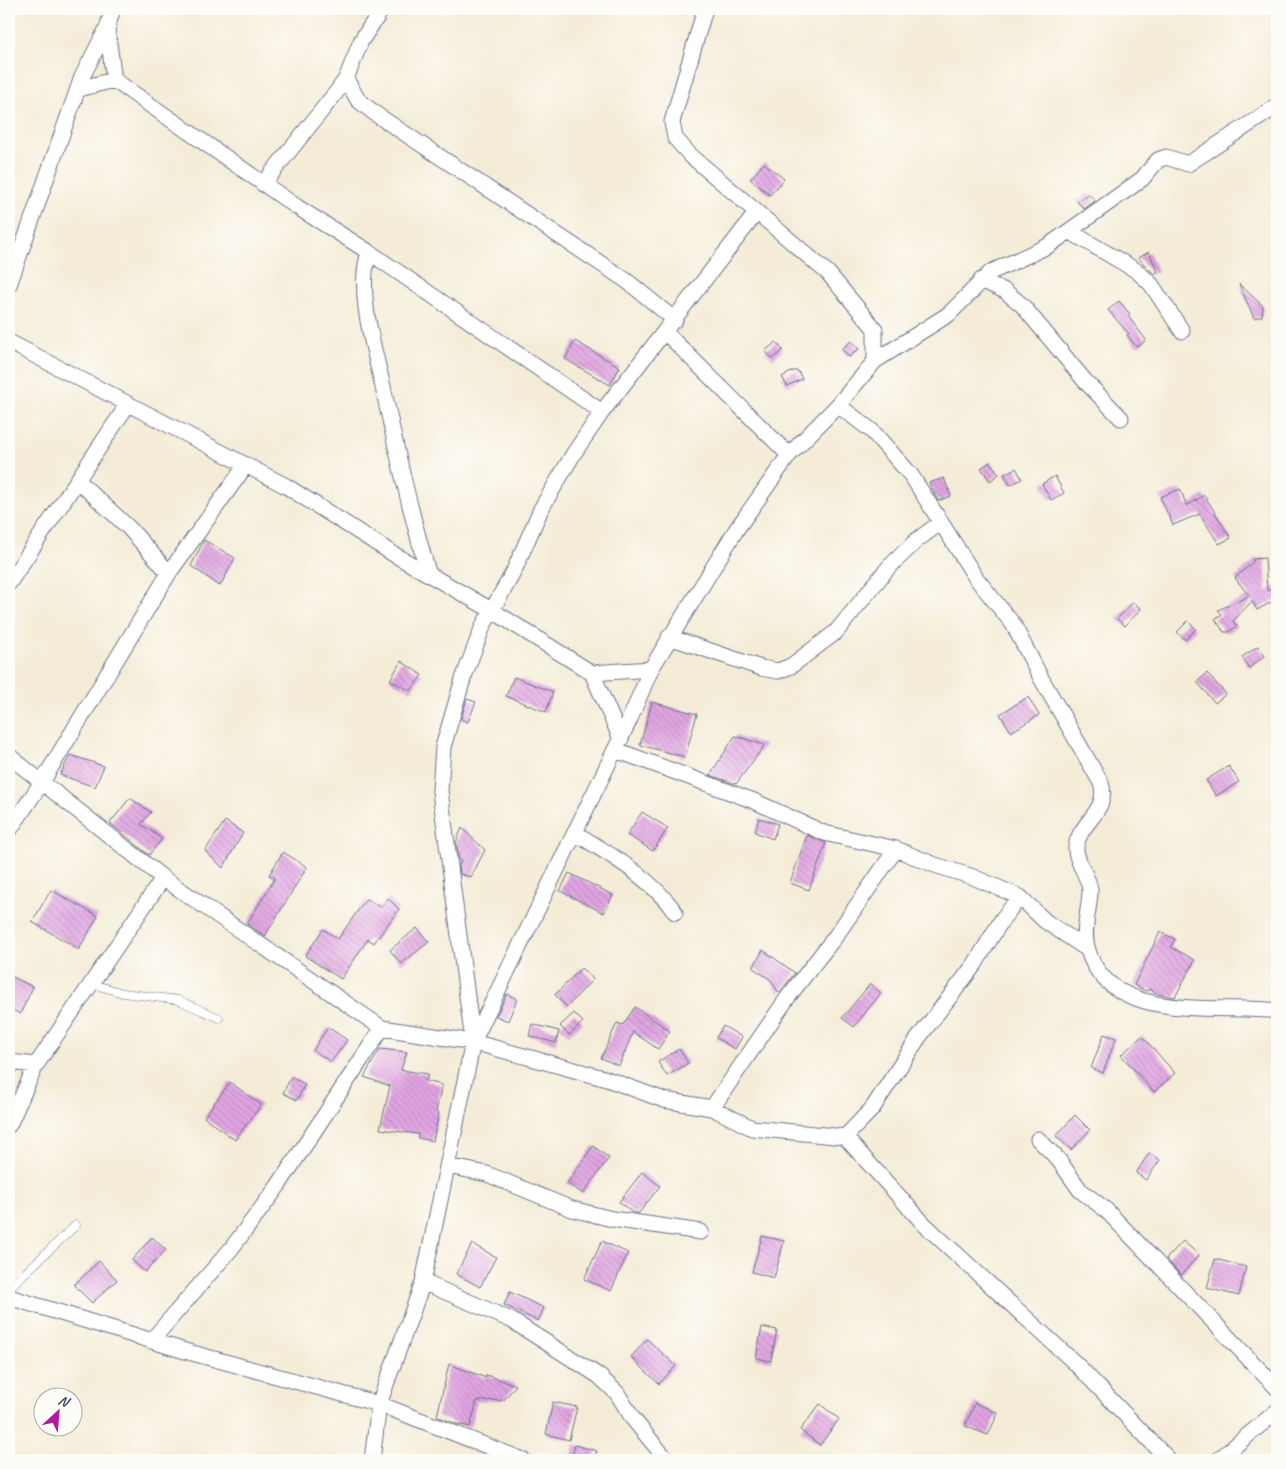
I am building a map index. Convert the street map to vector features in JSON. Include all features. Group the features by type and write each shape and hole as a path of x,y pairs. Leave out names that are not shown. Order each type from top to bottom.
{"street":[{"path":"9,285 78,89 107,28 113,9"},
{"path":"262,184 346,79 361,41 382,9"},
{"path":"705,9 672,122 675,138 690,155 828,273 875,329 900,344"},
{"path":"107,28 114,80 262,184 369,252 602,412"},
{"path":"346,79 358,100 377,115 627,281 675,320"},
{"path":"78,89 114,80"},
{"path":"372,1460 380,1404 424,1282 473,1042 618,744 651,669 736,530 789,455 838,404 875,361 949,314 991,272 1048,246 1142,179 1158,160 1166,157 1188,164 1277,106"},
{"path":"473,1042 440,791 443,747 463,679 483,626 513,573 541,509 574,453 602,412 666,333 757,212"},
{"path":"1069,231 1137,271 1151,284 1182,331"},
{"path":"369,252 365,265 364,285 371,332 406,493 428,572"},
{"path":"981,280 1005,291 1022,305 1085,381 1121,418"},
{"path":"875,329 875,361"},
{"path":"666,333 789,455"},
{"path":"9,342 314,502 395,555 428,572 592,673 651,669"},
{"path":"9,583 128,404"},
{"path":"838,404 872,431 911,475 976,578 1013,624 1101,783 1103,800 1080,836 1076,849 1089,886 1087,949 1095,965 1107,980 1119,990 1134,998 1174,1007 1277,1011"},
{"path":"9,831 42,782 169,573 246,465"},
{"path":"77,480 129,528 169,573"},
{"path":"669,637 761,668 778,671 791,666 836,632 888,568 917,540 940,523"},
{"path":"592,673 618,744 754,801 824,833 896,849 935,865 973,877 1020,897 1045,921 1087,949"},
{"path":"9,756 163,878 382,1028 473,1042 607,1078 664,1100 712,1108 752,1128 845,1137 925,1225 1076,1364 1169,1460"},
{"path":"575,833 618,859 664,897 675,912"},
{"path":"712,1108 788,997 835,937 896,849"},
{"path":"9,1125 36,1065 163,878"},
{"path":"845,1137 872,1110 919,1037 975,964 1003,918 1020,897"},
{"path":"151,1341 242,1233 278,1186 382,1028"},
{"path":"9,1062 36,1065"},
{"path":"1038,1140 1058,1159 1080,1190 1106,1210 1277,1388"},
{"path":"448,1166 487,1174 572,1209 612,1219 701,1232"},
{"path":"424,1282 511,1320 599,1376 617,1393 633,1419 666,1460"},
{"path":"9,1297 151,1341 380,1404 523,1460"},
{"path":"1218,1460 1277,1411"}],"lane":[{"path":"92,984 123,993 178,1000 219,1018"},
{"path":"9,1288 76,1226"}],"building":[{"path":"764,163 784,179 770,195 750,179"},
{"path":"1089,194 1095,201 1084,209 1077,201"},
{"path":"1149,252 1158,272 1154,274 1138,258"},
{"path":"1239,284 1263,306 1262,316 1254,318"},
{"path":"1119,301 1130,314 1128,316 1146,340 1139,346 1136,346 1127,335 1129,334 1108,310"},
{"path":"575,341 620,367 610,385 565,359"},
{"path":"851,341 859,349 849,357 842,349"},
{"path":"776,342 783,350 773,359 765,351"},
{"path":"793,371 798,371 802,379 787,386 782,377"},
{"path":"990,462 999,474 990,481 981,468"},
{"path":"1016,468 1022,479 1010,485 1004,474"},
{"path":"1055,476 1064,493 1051,500 1042,484"},
{"path":"944,478 951,496 938,501 929,483"},
{"path":"1180,489 1187,506 1204,495 1231,538 1219,544 1200,514 1173,525 1160,497"},
{"path":"204,540 235,558 220,586 191,566"},
{"path":"1265,558 1267,591 1277,585 1277,599 1257,610 1252,601 1233,621 1237,626 1229,632 1224,632 1215,619 1222,614 1218,610 1249,596 1235,578 1253,562 1253,559"},
{"path":"1133,602 1141,609 1125,626 1117,619"},
{"path":"1188,621 1196,629 1185,640 1177,632"},
{"path":"1258,646 1265,656 1249,668 1242,657"},
{"path":"401,661 422,675 411,691 390,680"},
{"path":"1207,673 1226,694 1215,703 1197,682"},
{"path":"514,677 553,692 546,712 506,696"},
{"path":"1028,697 1039,715 1011,732 1000,714"},
{"path":"467,699 476,702 468,722 461,719"},
{"path":"652,702 697,714 685,757 640,745"},
{"path":"735,736 765,745 736,784 710,775"},
{"path":"70,755 104,766 95,787 60,775"},
{"path":"1229,766 1239,782 1216,796 1206,780"},
{"path":"130,798 151,812 141,824 162,839 149,855 110,823"},
{"path":"642,812 668,828 653,851 627,835"},
{"path":"759,818 778,824 773,839 755,832"},
{"path":"225,821 243,833 223,868 205,851"},
{"path":"462,828 485,850 471,877 460,874 459,865 461,861 459,860 456,842"},
{"path":"807,835 826,843 809,890 790,883"},
{"path":"283,852 307,867 265,936 247,924 275,878 269,875"},
{"path":"569,873 613,895 604,913 560,891"},
{"path":"51,890 98,916 79,949 32,922"},
{"path":"388,898 399,909 374,943 368,939 341,979 305,956 323,929 338,939 366,899 381,907"},
{"path":"417,928 429,942 401,964 390,950"},
{"path":"1160,932 1175,939 1171,947 1195,960 1175,997 1158,994 1150,989 1146,991 1134,985"},
{"path":"763,950 795,973 779,993 771,980 753,968"},
{"path":"581,968 593,979 567,1007 555,995"},
{"path":"9,975 33,987 20,1014 9,1008"},
{"path":"870,984 881,993 854,1027 842,1018"},
{"path":"507,994 517,999 508,1021 496,1016"},
{"path":"635,1007 670,1031 658,1049 633,1032 619,1066 601,1058 617,1023 623,1025"},
{"path":"574,1013 583,1022 569,1035 560,1026"},
{"path":"532,1024 559,1031 556,1043 529,1036"},
{"path":"723,1026 742,1037 735,1049 716,1038"},
{"path":"328,1027 347,1040 331,1062 313,1050"},
{"path":"1104,1034 1116,1038 1103,1073 1091,1068"},
{"path":"1142,1036 1175,1073 1154,1092 1121,1055"},
{"path":"380,1049 407,1052 401,1070 428,1074 426,1081 442,1085 436,1112 439,1112 433,1141 418,1138 418,1134 380,1129 390,1086 364,1077"},
{"path":"679,1049 688,1063 667,1076 658,1062"},
{"path":"291,1077 305,1084 297,1100 283,1093"},
{"path":"230,1082 261,1105 235,1140 204,1117"},
{"path":"1075,1115 1090,1130 1071,1150 1056,1136"},
{"path":"593,1146 609,1158 583,1194 567,1183"},
{"path":"1149,1153 1160,1160 1146,1180 1136,1173"},
{"path":"642,1172 660,1186 639,1213 633,1213 619,1202"},
{"path":"762,1236 784,1241 774,1278 752,1272"},
{"path":"152,1237 166,1250 145,1272 132,1260"},
{"path":"602,1241 628,1253 611,1291 584,1279"},
{"path":"1183,1241 1199,1255 1181,1275 1166,1259"},
{"path":"472,1244 496,1257 480,1287 456,1274"},
{"path":"1215,1259 1246,1267 1239,1296 1207,1288"},
{"path":"99,1261 117,1280 92,1303 74,1285"},
{"path":"510,1292 544,1308 538,1321 504,1305"},
{"path":"762,1327 777,1330 771,1361 756,1358"},
{"path":"647,1339 676,1366 659,1384 631,1357"},
{"path":"449,1364 486,1378 486,1375 516,1385 504,1400 477,1401 470,1427 456,1424 437,1416"},
{"path":"553,1402 577,1407 569,1440 546,1434"},
{"path":"975,1403 998,1413 988,1435 965,1426"},
{"path":"820,1404 839,1419 820,1445 800,1430"},
{"path":"575,1445 597,1451 594,1460 571,1460"}]}
